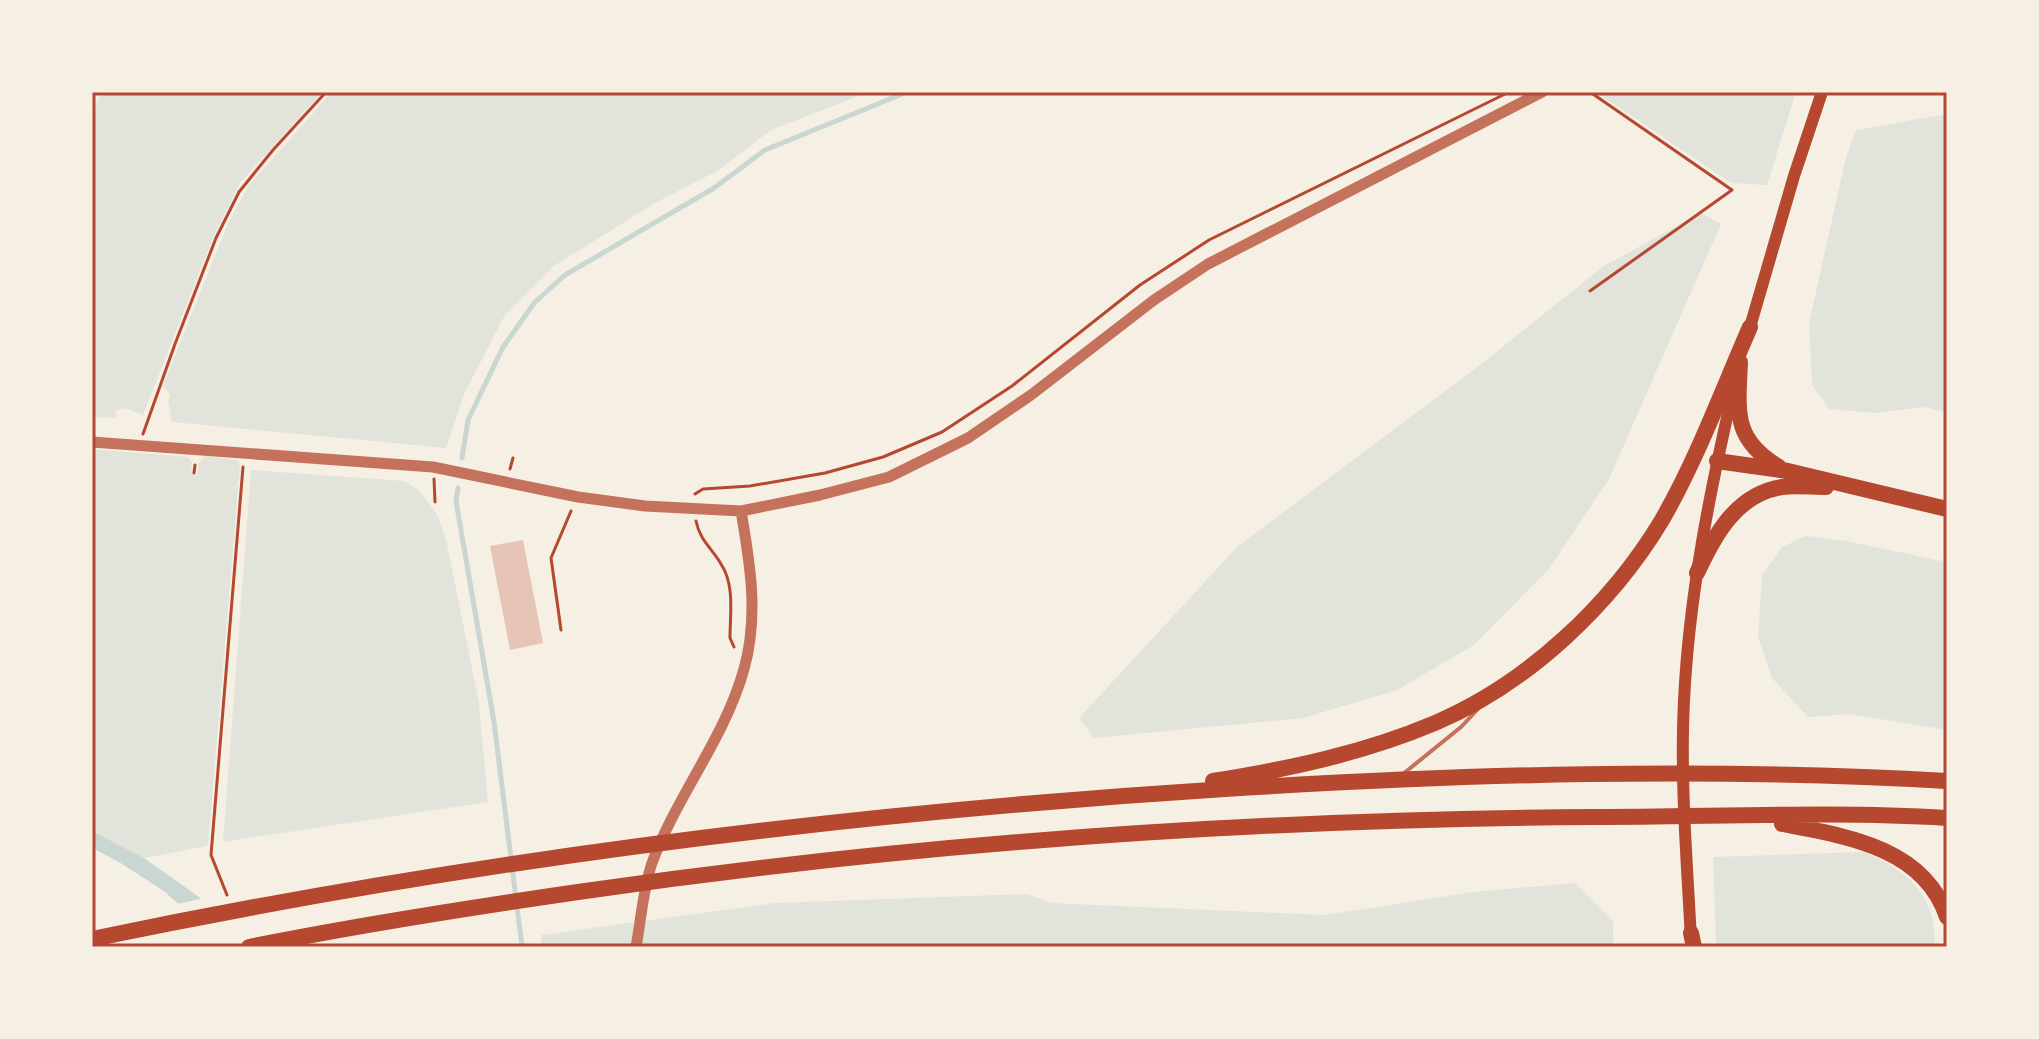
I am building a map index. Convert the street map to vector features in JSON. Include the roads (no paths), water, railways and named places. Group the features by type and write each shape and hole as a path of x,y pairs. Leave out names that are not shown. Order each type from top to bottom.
{"highway":[{"path":"1117,796 1305,764 1379,744 1438,722 1496,690 1541,657 1631,565 1662,519 1691,464 1750,327"},
{"path":"1740,362 1738,403 1743,432 1759,455 1788,471"},
{"path":"1717,461 1788,471 1947,509"},
{"path":"1697,573 1722,525 1746,502 1761,493 1781,487 1846,487"},
{"path":"92,939 221,912 418,877 698,837 796,824 1117,796 1398,779 1668,774 1947,781"},
{"path":"1741,817 1853,839 1897,857 1927,880 1939,897 1947,917"},
{"path":"249,947 437,913 703,874 978,844 1456,818 1947,818"}],"main road":[{"path":"1692,942 1682,744 1697,573 1717,461 1740,362 1822,92"}],"street":[{"path":"92,442 433,467 578,497 645,506 741,511 820,495 889,477 925,462 968,438 1019,404 1154,300 1208,264 1542,92"},
{"path":"636,947 652,864 679,803 729,712 745,667 753,618 751,568 741,511"}],"lane":[{"path":"1398,779 1461,727 1496,690"}],"waterway":[{"path":"462,458 468,420 503,347 535,302 565,275 714,188 765,150 907,92"},
{"path":"458,488 456,501 494,722 522,947"}]}
